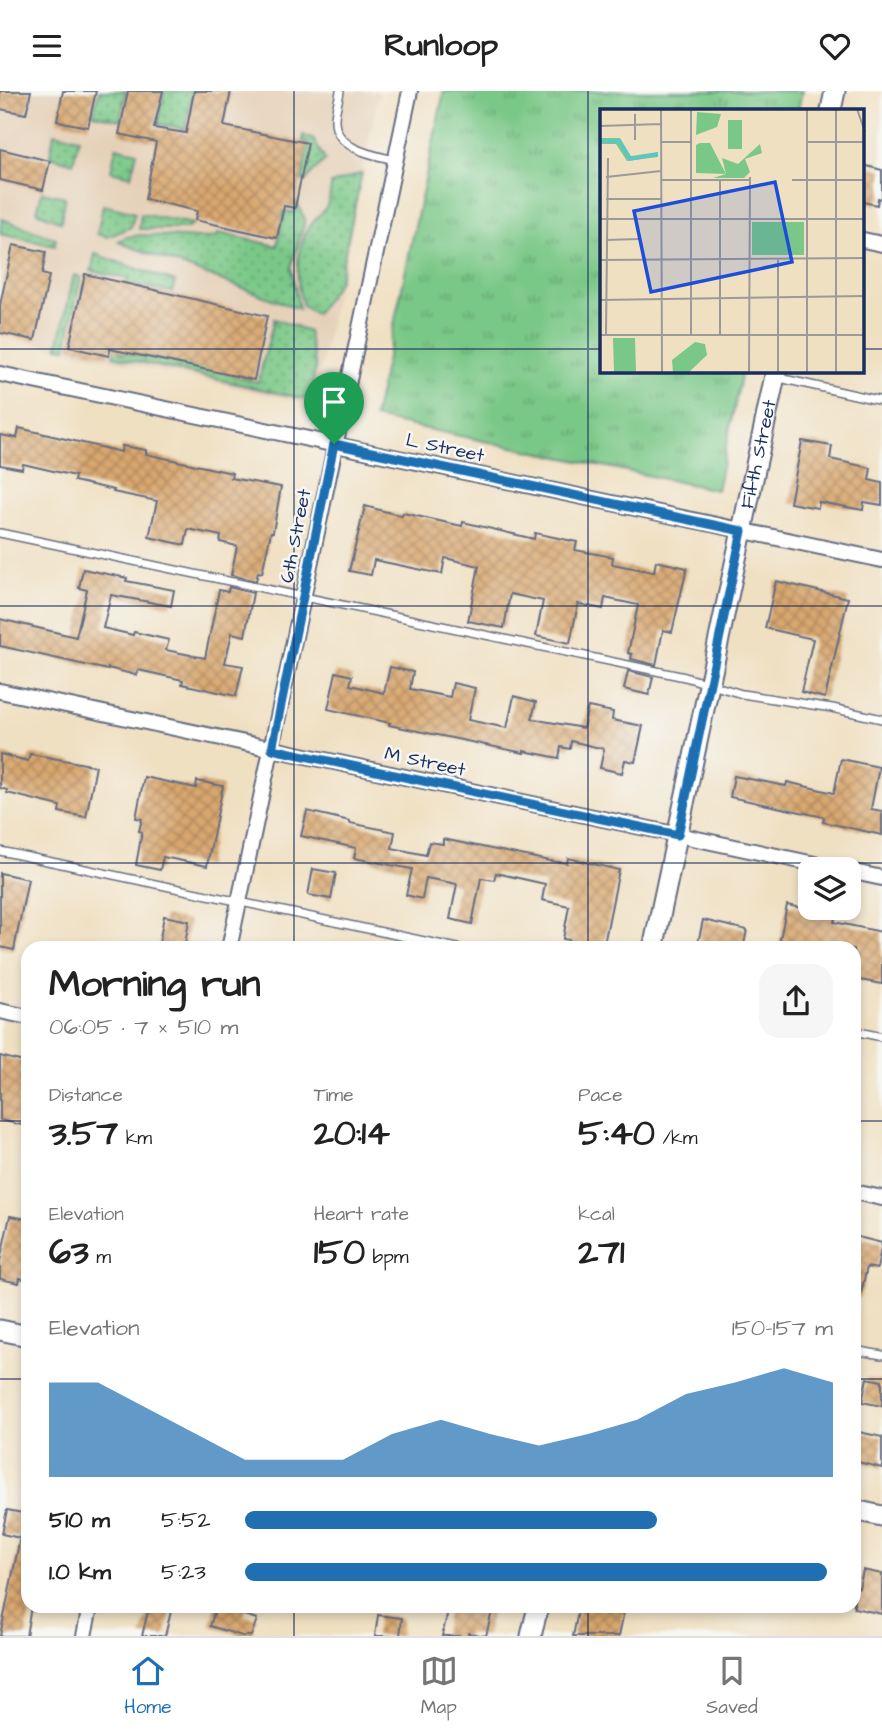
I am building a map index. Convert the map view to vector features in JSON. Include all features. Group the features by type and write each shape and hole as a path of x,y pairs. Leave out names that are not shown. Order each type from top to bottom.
{"street":[{"name":"6th Street","path":"231,941 410,91"},
{"path":"831,109 835,91"},
{"path":"864,240 882,244"},
{"name":"L Street","path":"0,374 882,560"},
{"name":"Fifth Street","path":"655,941 775,374"},
{"name":"M Street","path":"0,691 798,860"},
{"path":"861,874 882,878"},
{"path":"0,1011 21,1016"},
{"path":"861,1194 882,1198"},
{"path":"0,1330 21,1334"},
{"path":"861,1512 882,1516"},
{"path":"84,1636 89,1613"},
{"path":"531,1636 537,1613"}],"lane":[{"path":"340,91 335,121 340,137 355,149 395,160"},
{"path":"775,374 882,401"},
{"path":"0,533 672,674 742,694 882,719"},
{"path":"0,851 424,941"},
{"path":"861,1032 882,1037"},
{"path":"861,1352 882,1356"}],"shaded area":[{"path":"0,91 379,91 313,405 0,336"}],"green space":[{"path":"99,91 126,91 120,120 93,114"},
{"path":"164,91 193,91 185,129 158,124"},
{"path":"444,91 802,91 798,109 600,109 600,373 742,373 717,490 374,418"},
{"path":"54,133 79,138 73,163 50,156"},
{"path":"303,135 314,140 325,160 305,181 302,180 308,143 303,141"},
{"path":"116,147 137,152 131,176 111,171"},
{"path":"362,173 339,281 316,314 303,306 300,297 298,265 301,244 310,226 327,204 331,184"},
{"path":"42,192 65,197 61,222 37,212"},
{"path":"297,202 305,220 291,268 299,309 118,242 136,236 206,238 216,237 219,233 277,246 284,211 295,212"},
{"path":"103,205 135,213 131,227 108,237 97,234"},
{"path":"141,214 193,224 186,229 139,229"},
{"path":"2,219 56,239 55,246 0,234"},
{"path":"95,254 175,282 172,292 133,284 119,352 213,370 258,382 274,319 308,331 316,367 309,400 113,356 128,279 91,271"},
{"path":"74,275 81,277 66,348 58,347"}],"building":[{"path":"0,91 31,91 26,114 0,109"},
{"path":"63,91 96,91 88,127 57,121"},
{"path":"128,91 163,91 154,128 186,133 194,91 231,91 224,126 308,143 295,208 284,206 277,238 195,220 197,211 145,199 156,142 119,134"},
{"path":"0,149 50,161 43,190 0,180"},
{"path":"864,165 882,170 882,199 878,198 877,205 864,202"},
{"path":"13,245 46,252 42,274 49,276 35,340 0,333 0,305"},
{"path":"85,274 267,316 254,380 110,349 109,356 69,347"},
{"path":"19,428 121,452 122,446 146,450 146,454 232,473 231,478 281,487 262,573 258,572 256,581 231,575 237,546 220,542 221,536 188,529 185,545 149,537 157,501 113,492 114,490 74,481 75,476 23,464 22,469 0,465 0,435 17,438"},
{"path":"802,441 832,446 830,459 871,468 869,480 882,483 882,505 864,502 863,510 819,502 818,508 790,503"},
{"path":"365,506 402,516 403,513 462,526 463,522 534,539 535,533 577,542 575,550 613,557 612,564 654,572 656,561 687,568 672,632 663,630 656,665 631,659 632,654 628,653 638,605 605,598 603,609 578,604 570,643 536,636 543,601 510,594 504,628 468,621 479,566 445,558 442,574 374,560 371,575 349,571"},
{"path":"83,569 174,590 171,606 111,595 103,628 169,640 166,650 205,658 219,590 228,592 229,587 253,593 245,636 232,633 225,663 243,666 236,696 182,684 183,680 138,670 136,675 0,646 0,619 76,637 87,590 79,588"},
{"path":"776,581 848,598 825,698 801,692 813,639 765,628"},
{"path":"390,667 413,672 410,689 450,697 453,683 475,688 468,720 507,728 514,696 536,702 532,719 583,728 588,707 613,712 612,720 643,726 635,762 625,760 622,773 600,768 604,749 571,741 570,749 561,747 559,758 389,725 390,723 328,709 336,672 352,676 350,685 384,693"},
{"path":"628,671 653,677 649,695 624,689"},
{"path":"0,754 28,761 30,754 96,766 86,817 59,812 60,806 7,793 7,790 0,788"},
{"path":"841,759 879,767 871,809 882,811 882,835 823,822 824,817 730,797 734,776 786,786 787,782 834,793"},
{"path":"144,777 196,788 197,781 223,786 207,866 163,857 160,870 136,865 142,819 136,818"},
{"path":"307,811 395,832 392,848 426,855 429,842 443,844 443,839 550,861 567,863 568,858 619,870 605,941 563,939 569,906 542,900 545,884 496,873 494,880 481,878 472,924 450,919 457,884 426,878 422,899 406,895 412,869 354,858 356,848 301,836"},
{"path":"313,869 336,873 331,899 308,895"},
{"path":"0,873 28,879 14,950 0,947"},
{"path":"787,905 798,907 798,920 835,920 882,932 882,984 861,980 861,941 780,941"},
{"path":"164,916 189,921 185,941 159,941"},
{"path":"703,920 747,930 745,941 698,941"},
{"path":"0,1056 21,1061 21,1125 0,1120"},
{"path":"10,1216 21,1218 19,1283 0,1279 0,1261"},
{"path":"861,1238 882,1243 877,1269 867,1267 861,1294"},
{"path":"867,1378 882,1381 882,1406 862,1402"},
{"path":"861,1432 882,1437 882,1468 861,1463"},
{"path":"7,1510 21,1513 21,1613 30,1613 26,1636 0,1636 20,1538 2,1534"},
{"path":"863,1570 882,1574 882,1614 861,1610"},
{"path":"148,1613 171,1613 165,1636 142,1636"},
{"path":"214,1613 245,1613 244,1615 257,1619 251,1636 242,1636 210,1626"},
{"path":"448,1613 492,1613 486,1636 468,1633 468,1636 442,1636"},
{"path":"578,1613 624,1613 619,1636 573,1636"},
{"path":"378,1615 402,1618 400,1636 375,1636"}],"route":[{"path":"334,444 742,531 678,835 272,749 334,444"}]}
